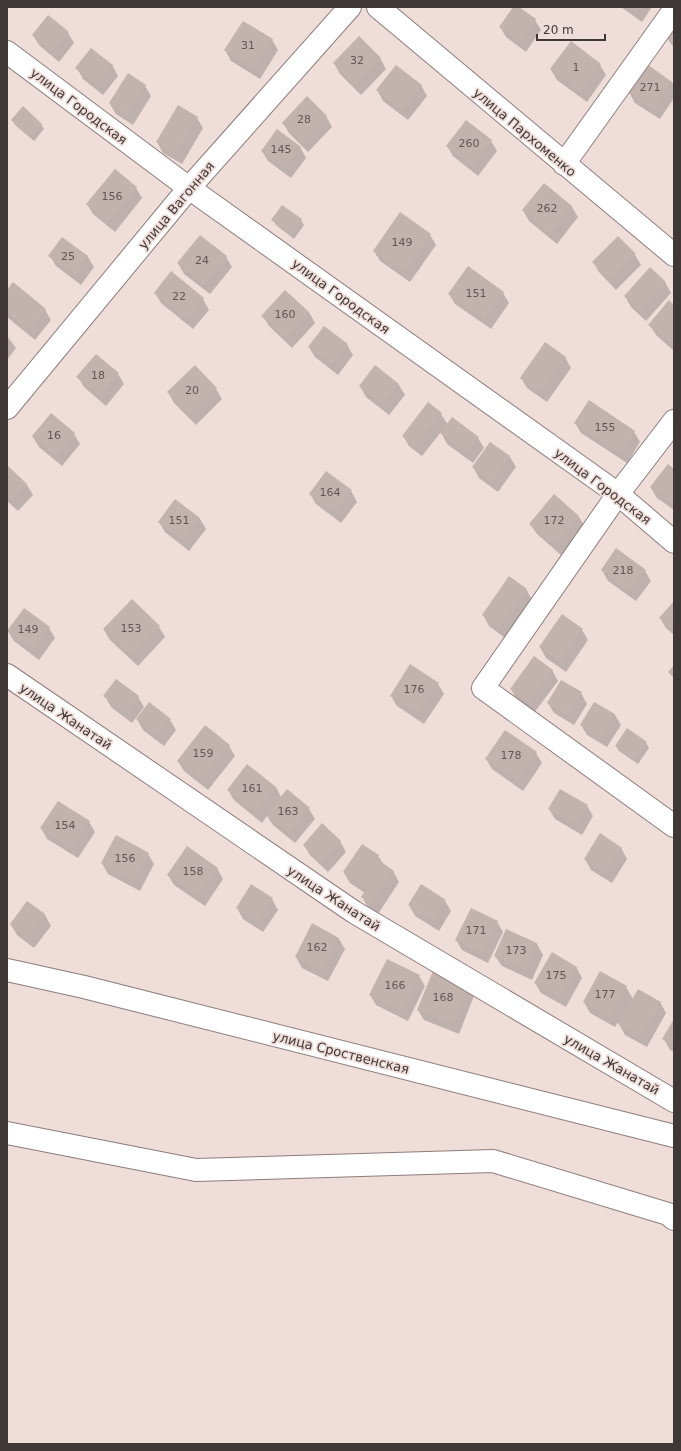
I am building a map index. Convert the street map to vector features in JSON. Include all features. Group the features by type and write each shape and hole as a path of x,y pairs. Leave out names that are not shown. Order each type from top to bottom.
{"street":[{"name":"улица Вагонная","path":"7,408 189,188 350,7"},
{"name":"улица Пархоменко","path":"378,7 674,255"},
{"path":"564,164 674,10"},
{"name":"улица Городская","path":"7,52 189,188 618,494 674,542"},
{"path":"674,421 618,494 483,688 674,826"},
{"name":"улица Жанатай","path":"7,675 354,912 674,1101"},
{"name":"улица Сроственская","path":"7,970 92,989 674,1136"},
{"path":"7,1133 196,1170 493,1161 668,1214 674,1218"}],"building":[{"path":"513,7 519,7 536,19 520,42 499,27"},
{"path":"628,7 639,7 636,12"},
{"path":"48,15 69,32 52,52 32,35"},
{"path":"243,21 273,39 254,69 224,50"},
{"path":"674,24 674,44 664,35"},
{"path":"359,36 381,58 355,85 333,63"},
{"path":"571,41 601,64 580,92 550,69"},
{"path":"91,48 113,65 96,85 75,68"},
{"path":"647,64 672,82 653,110 628,92"},
{"path":"396,65 422,85 402,111 376,90"},
{"path":"128,73 146,85 127,115 109,103"},
{"path":"307,96 327,116 302,142 282,123"},
{"path":"178,105 198,117 175,154 156,142"},
{"path":"23,106 42,124 30,137 11,120"},
{"path":"466,120 492,140 472,166 446,146"},
{"path":"277,129 301,147 285,169 261,151"},
{"path":"115,169 137,187 109,222 86,204"},
{"path":"544,183 572,206 550,234 522,210"},
{"path":"282,205 302,219 291,234 271,220"},
{"path":"400,212 431,234 404,272 373,251"},
{"path":"200,235 227,256 204,285 177,263"},
{"path":"618,236 636,254 610,280 592,262"},
{"path":"62,237 88,256 75,275 48,256"},
{"path":"468,266 504,292 484,320 448,294"},
{"path":"650,267 666,282 640,311 624,296"},
{"path":"171,271 204,298 187,320 154,293"},
{"path":"13,282 46,309 29,330 7,313 7,290"},
{"path":"285,290 309,312 286,338 261,316"},
{"path":"669,300 674,305 674,346 648,325"},
{"path":"324,326 348,344 332,365 308,347"},
{"path":"545,342 566,357 541,392 520,378"},
{"path":"96,354 119,373 100,396 76,377"},
{"path":"195,365 217,388 190,415 167,392"},
{"path":"375,365 399,384 383,405 359,386"},
{"path":"589,400 635,431 620,454 574,423"},
{"path":"428,402 442,413 415,447 402,436"},
{"path":"51,413 75,433 56,456 32,436"},
{"path":"452,417 479,437 467,453 440,433"},
{"path":"490,442 510,456 492,482 472,467"},
{"path":"668,464 674,469 674,505 650,487"},
{"path":"8,466 27,484 11,501 7,497"},
{"path":"326,471 352,490 334,513 309,494"},
{"path":"554,494 579,516 555,545 529,524"},
{"path":"175,499 200,518 183,541 158,522"},
{"path":"616,548 646,570 630,592 601,570"},
{"path":"509,576 527,589 499,628 482,615"},
{"path":"132,599 160,626 132,656 103,629"},
{"path":"674,601 674,631 659,618"},
{"path":"24,608 50,627 32,650 7,631"},
{"path":"562,614 583,629 560,662 539,647"},
{"path":"534,656 553,670 528,703 510,689"},
{"path":"410,664 439,683 418,714 390,696"},
{"path":"674,665 674,678 668,672"},
{"path":"116,679 139,696 126,713 103,696"},
{"path":"561,680 582,692 568,715 547,703"},
{"path":"149,702 171,719 158,736 136,719"},
{"path":"594,702 615,714 601,738 580,725"},
{"path":"205,725 230,745 202,780 177,761"},
{"path":"627,728 647,742 635,759 615,746"},
{"path":"505,730 537,752 517,781 485,759"},
{"path":"247,764 276,787 255,813 227,790"},
{"path":"287,789 310,808 289,834 266,815"},
{"path":"560,789 588,805 576,825 548,809"},
{"path":"58,801 90,821 72,849 40,828"},
{"path":"322,823 341,841 322,862 303,845"},
{"path":"600,833 622,848 605,873 584,859"},
{"path":"116,835 149,853 134,881 101,863"},
{"path":"362,844 379,855 377,859 394,871 371,904 361,897 367,888 343,872"},
{"path":"187,846 218,868 198,896 167,875"},
{"path":"251,884 273,898 257,922 236,908"},
{"path":"421,884 446,900 433,921 408,905"},
{"path":"27,901 45,914 28,938 10,924"},
{"path":"471,908 498,921 482,953 455,940"},
{"path":"312,923 339,938 322,971 295,957"},
{"path":"506,929 537,943 526,970 494,956"},
{"path":"552,952 577,967 560,997 534,983"},
{"path":"387,959 420,975 402,1011 369,995"},
{"path":"433,971 469,985 453,1024 417,1010"},
{"path":"600,971 627,986 609,1018 583,1002"},
{"path":"638,989 661,1002 641,1037 618,1024"},
{"path":"674,1019 674,1046 662,1039"}]}
